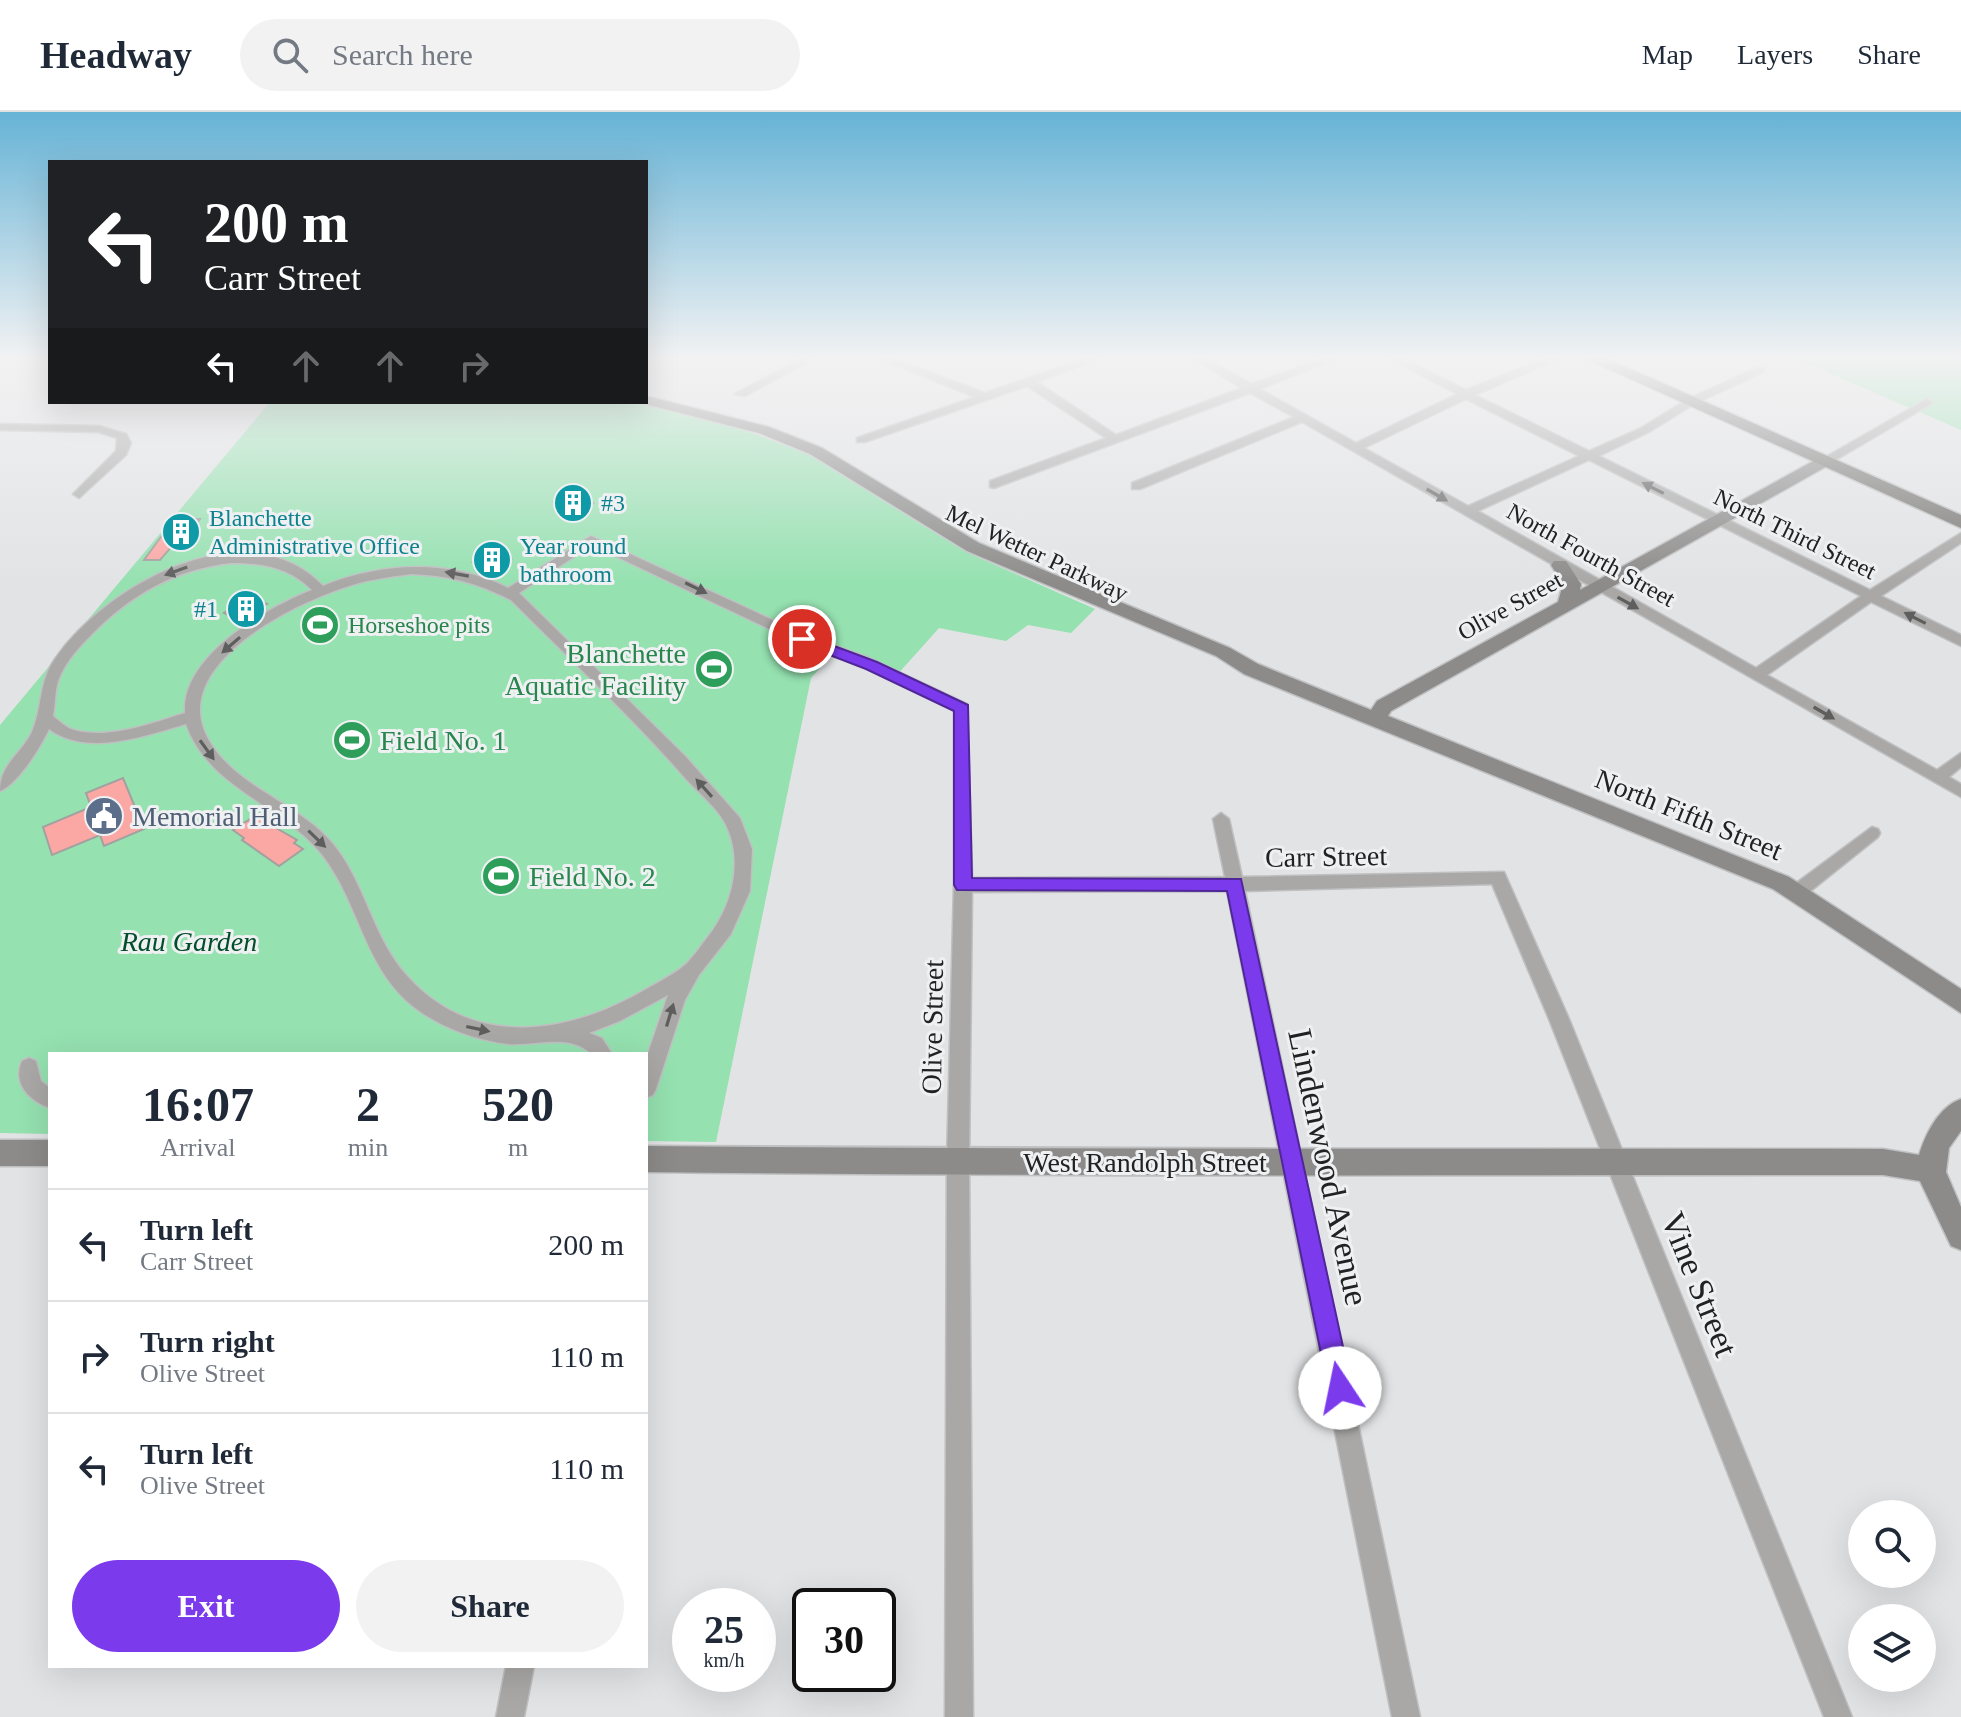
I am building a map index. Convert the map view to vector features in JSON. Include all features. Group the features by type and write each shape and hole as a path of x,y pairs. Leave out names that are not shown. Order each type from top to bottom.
{"main road":[{"name":"Mel Wetter Parkway","path":"754,434 809,455 875,493 923,529 1219,661 1251,669 1375,719"},
{"name":"Mel Wetter Parkway","path":"774,434 816,451 883,489 932,525 981,555"},
{"path":"1763,434 1961,522"},
{"name":"Olive Street","path":"1375,719 1384,706 1823,462"},
{"path":"1560,565 1572,584 1566,605"},
{"name":"North Fifth Street","path":"1375,719 1797,892 1961,1002"},
{"path":"1961,1111 1934,1144 1931,1170 1961,1236"},
{"path":"0,1153 48,1153"},
{"name":"West Randolph Street","path":"648,1159 1125,1164 1294,1161 1883,1162 1931,1170"}],"street":[{"path":"79,494 122,452 125,443 122,436 115,434"},
{"path":"861,440 879,434"},
{"path":"1107,434 1115,439"},
{"path":"994,484 1129,434"},
{"path":"1136,486 1263,434"},
{"name":"North Fourth Street","path":"1330,434 1961,791"},
{"path":"1354,448 1384,434"},
{"name":"North Third Street","path":"1545,434 1961,641"},
{"path":"1466,512 1637,434"},
{"name":"Olive Street","path":"1823,462 1872,434"},
{"path":"1757,675 1870,595 1961,537"},
{"name":"Olive Street","path":"509,593 591,540 802,639 872,665 962,708 963,885 958,1162 959,1717"},
{"path":"0,785 19,764 45,718 50,681 63,657 119,601 150,581 181,567 218,560 253,559 275,562 296,570 319,590"},
{"path":"648,1083 676,998 692,970 725,929 741,891 743,849 734,822 606,685 509,593 496,584 443,572 378,575 319,590 258,623 224,649 204,674 192,702 193,716 197,737 211,758 306,828 336,859 384,961 409,992 440,1016 475,1031 531,1035 562,1033 602,1020 650,997 692,970"},
{"path":"45,718 66,733 81,736 136,731 193,716"},
{"path":"1937,778 1961,759"},
{"name":"Lindenwood Avenue","path":"1221,819 1294,1161 1406,1717"},
{"path":"1797,892 1872,833"},
{"name":"Carr Street","path":"963,885 1235,884 1498,877"},
{"name":"Vine Street","path":"1498,877 1559,1019 1838,1717"},
{"path":"562,1033 595,1044 601,1052"},
{"path":"29,1067 31,1086 48,1098"},
{"path":"510,1717 520,1668"}],"green space":[{"name":"Rau Garden","path":"243,434 754,434 809,455 966,552 1095,609 1071,633 1028,625 1006,641 939,628 896,676 822,645 818,651 830,657 811,678 716,1142 648,1141 648,1052 48,1052 48,1134 0,1133 0,725"}],"building":[{"name":"#3","path":"570,493 593,503 577,513 554,502"},
{"name":"Blanchette Administrative Office","path":"174,519 200,519 179,545 173,545 160,560 144,560"},
{"name":"Year round bathroom","path":"485,552 511,559 499,569 473,562"},
{"name":"#1","path":"251,597 267,604 240,621 224,613"},
{"name":"Memorial Hall","path":"123,778 144,829 104,846 100,835 52,855 43,827 91,807 86,793"},
{"path":"255,816 297,840 294,843 303,849 279,866 233,830"}],"place":[{"name":"#3","path":"573,503"},
{"name":"Blanchette Administrative Office","path":"181,532"},
{"name":"Year round bathroom","path":"492,560"},
{"name":"#1","path":"246,609"},
{"name":"Horseshoe pits","path":"320,625"},
{"name":"Blanchette Aquatic Facility","path":"714,669"},
{"name":"Field No. 1","path":"352,740"},
{"name":"Memorial Hall","path":"104,816"},
{"name":"Field No. 2","path":"501,876"}],"route":[{"path":"802,639 872,665 962,708 963,885 1235,884 1340,1388"}]}
